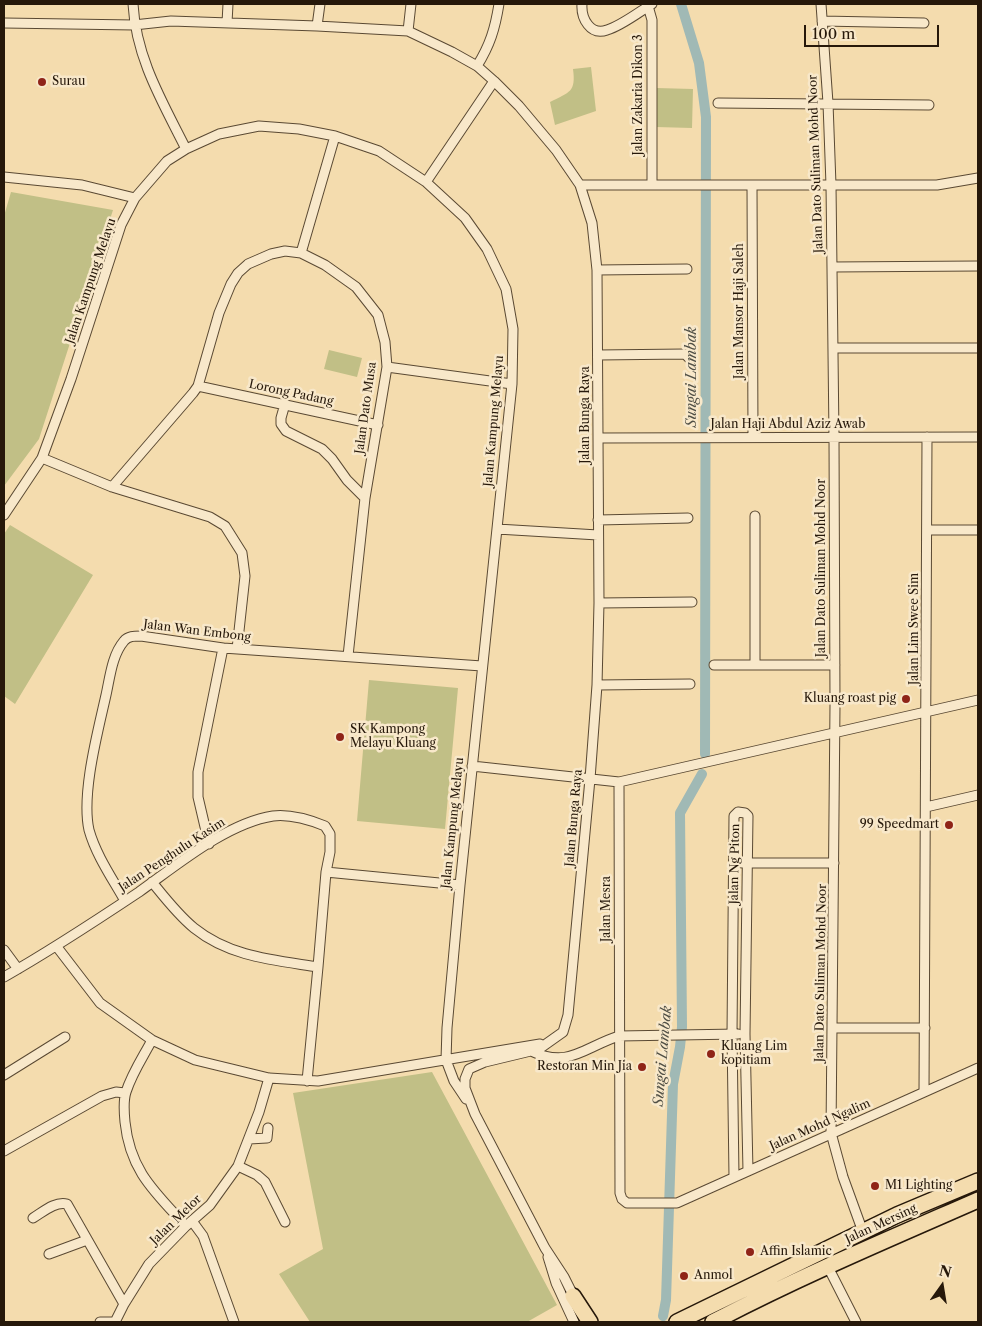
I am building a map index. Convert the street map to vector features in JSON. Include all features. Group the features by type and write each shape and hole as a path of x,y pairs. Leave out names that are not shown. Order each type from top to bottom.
{"highway":[{"name":"Jalan Mersing","path":"677,1322 897,1216 978,1181"},
{"name":"Jalan Mersing","path":"713,1322 828,1267 978,1200"},
{"path":"573,1296 590,1322"}],"street":[{"path":"133,4 134,25 146,68 186,149"},
{"path":"227,23 228,4"},
{"path":"317,26 320,4"},
{"path":"408,31 411,4"},
{"path":"476,66 488,47 499,4"},
{"path":"582,4 584,21 589,27 602,32 650,5"},
{"name":"Jalan Dato Suliman Mohd Noor","path":"821,4 828,103 831,185 834,437 835,665 831,1133 843,1177 863,1232"},
{"name":"Jalan Zakaria Dikon 3","path":"650,5 652,20 652,185"},
{"name":"Jalan Bunga Raya","path":"4,22 134,25 170,21 408,31 452,52 476,66 494,81 519,106 556,150 580,185 592,222 597,270 597,684 568,1016 563,1032 552,1041"},
{"path":"822,21 924,22"},
{"path":"426,182 494,81"},
{"path":"718,103 929,105"},
{"name":"Jalan Kampung Melayu","path":"4,514 42,458 71,380 121,225 135,198 167,161 186,149 219,134 259,126 299,129 335,136 378,151 426,182 465,218 487,249 506,289 513,330 512,384 460,885 447,1028 446,1060"},
{"path":"301,253 335,136"},
{"path":"4,177 82,185 135,198"},
{"path":"580,185 937,185 978,178"},
{"name":"Jalan Mansor Haji Saleh","path":"752,185 753,438"},
{"name":"Jalan Dato Musa","path":"112,487 198,386 219,313 231,284 238,273 248,264 270,254 286,251 301,253 325,265 356,287 378,315 385,342 387,367 365,498 348,656"},
{"path":"832,267 978,266"},
{"path":"597,270 687,269"},
{"path":"833,348 978,348"},
{"path":"598,355 685,354 689,358"},
{"path":"387,367 512,384"},
{"name":"Lorong Padang","path":"198,386 378,425"},
{"path":"285,404 281,424 286,431 322,450 365,498"},
{"name":"Jalan Lim Swee Sim","path":"924,1092 927,437"},
{"name":"Jalan Haji Abdul Aziz Awab","path":"598,438 978,437"},
{"path":"42,458 112,487 210,517 225,526 242,552 245,576 237,649"},
{"path":"755,516 755,664"},
{"path":"598,520 688,518"},
{"path":"497,529 598,535"},
{"path":"927,530 978,530"},
{"path":"598,603 692,602"},
{"name":"Jalan Wan Embong","path":"125,901 96,850 89,829 87,806 96,738 115,656 123,642 129,637 141,636 224,648 482,666"},
{"path":"209,844 198,796 198,772 224,648"},
{"path":"714,665 835,665"},
{"path":"597,684 690,684"},
{"path":"472,766 619,782 978,700"},
{"name":"Jalan Mesra","path":"619,782 620,1193 622,1199 627,1203 669,1204"},
{"path":"926,807 978,795"},
{"name":"Jalan Ng Piton","path":"734,1177 732,1034 734,816 738,812 745,813 748,816 746,1034 748,1171"},
{"name":"Jalan Penghulu Kasim","path":"4,977 58,946 209,844 243,824 276,816 311,821 325,826 330,834 330,852 326,872 307,1081"},
{"path":"734,863 834,863"},
{"path":"326,872 460,885"},
{"path":"152,882 176,912 194,928 231,951 318,966"},
{"path":"58,946 100,1003 152,1040 195,1060 269,1078 318,1081 552,1041"},
{"path":"4,950 18,969"},
{"path":"832,1028 925,1028"},
{"path":"531,1051 545,1057 560,1060 577,1054 602,1041 619,1036 746,1034"},
{"path":"4,1075 65,1038"},
{"path":"152,1040 125,1093 124,1109 127,1140 133,1158 146,1181 203,1236 234,1322"},
{"path":"475,1114 465,1088 465,1079 469,1070 485,1062 540,1049 552,1041"},
{"path":"446,1060 454,1082 475,1114 545,1248 564,1276 585,1322"},
{"name":"Jalan Mohd Ngalim","path":"669,1204 677,1203 978,1068"},
{"name":"Jalan Melor","path":"115,1322 149,1264 189,1223 210,1205 238,1166 269,1078"},
{"path":"4,1151 102,1096 116,1092 125,1093"},
{"path":"249,1139 268,1138 268,1128"},
{"path":"238,1166 265,1182 285,1222"},
{"path":"34,1218 61,1202 67,1204 124,1304"},
{"path":"49,1254 87,1240"},
{"path":"545,1248 556,1284 574,1322"},
{"path":"828,1267 856,1322"},
{"path":"100,1322 115,1322"}],"shaded area":[{"path":"591,67 596,111 555,125 550,102 570,90 574,77 573,69"},
{"path":"656,88 693,89 692,128 656,127"},
{"path":"11,192 113,210 39,439 4,486 4,216"},
{"path":"329,350 362,358 357,377 324,369"},
{"path":"10,525 93,575 15,704 4,696 4,534"},
{"path":"369,680 458,688 445,829 357,821"},
{"path":"432,1072 557,1305 527,1322 310,1322 279,1274 323,1249 293,1093"}],"waterway":[{"name":"Sungai Lambak","path":"681,4 699,63 706,117 705,754"},
{"name":"Sungai Lambak","path":"663,1316 666,1300 673,1084 682,1027 680,813 702,774"}],"place":[{"name":"Surau","path":"42,82"},
{"name":"Kluang roast pig","path":"906,699"},
{"name":"SK Kampong Melayu Kluang","path":"340,737"},
{"name":"99 Speedmart","path":"949,825"},
{"name":"Kluang Lim kopitiam","path":"711,1054"},
{"name":"Restoran Min Jia","path":"642,1067"},
{"name":"M1 Lighting","path":"875,1186"},
{"name":"Affin Islamic","path":"750,1252"},
{"name":"Anmol","path":"684,1276"}]}
